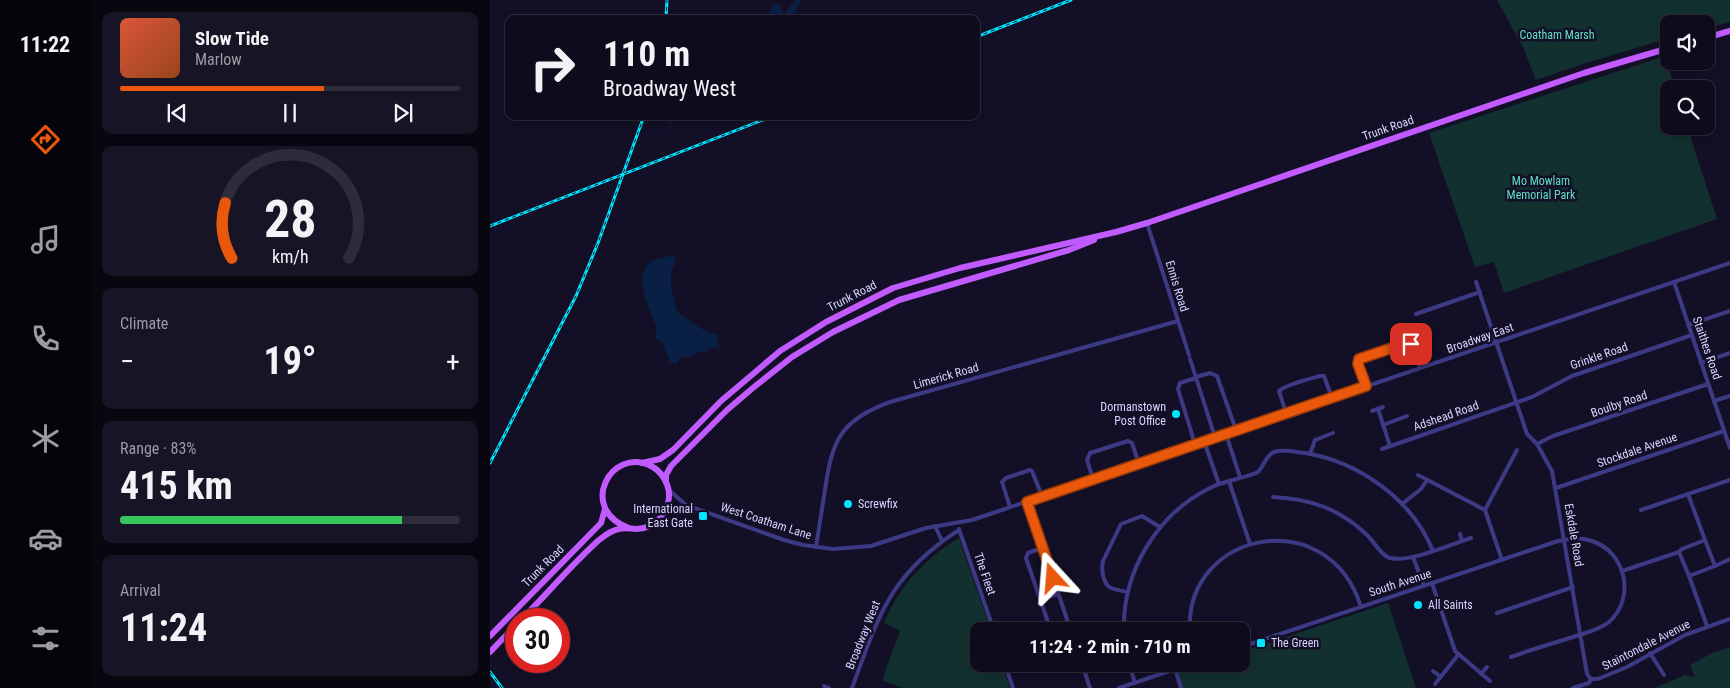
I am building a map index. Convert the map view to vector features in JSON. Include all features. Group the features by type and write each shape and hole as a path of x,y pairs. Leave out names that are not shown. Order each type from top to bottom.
{"main road":[{"path":"1715,36 1730,32"},
{"name":"Trunk Road","path":"642,463 660,459 673,450 721,401 780,351 826,322 893,288 960,268 1147,223 1576,76 1660,51"},
{"name":"Trunk Road","path":"668,486 666,475 671,466 727,410 792,357 833,332 899,300 1069,250 1116,232"},
{"path":"642,463 656,470 668,486 669,496 662,516 651,526 630,528 620,525 611,518 605,509 603,503 604,484 611,474 623,465 642,463"},
{"name":"Trunk Road","path":"490,636 601,523 605,509"},
{"name":"Trunk Road","path":"533,608 600,539 619,528 630,528"},
{"path":"490,652 505,636"}],"street":[{"name":"Ennis Road","path":"1147,223 1215,437"},
{"name":"Broadway East","path":"1236,430 1730,264"},
{"name":"Eskdale Road","path":"1476,282 1527,434 1537,444 1550,465 1556,488 1587,674 1592,679"},
{"name":"Staithes Road","path":"1674,282 1730,448"},
{"path":"1416,314 1480,292"},
{"path":"1688,325 1730,311"},
{"name":"Limerick Road","path":"816,547 827,474 833,449 848,426 870,410 890,402 1178,321"},
{"name":"Grinkle Road","path":"1517,403 1572,376 1692,335"},
{"path":"1366,386 1358,360 1407,343 1412,345 1420,368"},
{"path":"1701,363 1730,353"},
{"path":"957,522 972,520 1027,502 1236,430 1217,376 1210,373 1180,383 1178,389 1195,444"},
{"path":"1286,413 1279,391 1282,388 1324,376 1332,398"},
{"name":"Boulby Road","path":"1537,444 1553,436 1708,384"},
{"path":"1714,401 1730,396"},
{"name":"Adshead Road","path":"1382,449 1517,403"},
{"path":"1372,411 1380,408 1390,446"},
{"path":"1383,424 1407,416"},
{"name":"Stockdale Avenue","path":"1556,488 1724,431"},
{"path":"1310,454 1315,440 1334,433"},
{"path":"1226,434 1240,477"},
{"path":"1093,479 1086,460 1090,453 1128,441 1132,443 1139,464"},
{"path":"1204,441 1219,484"},
{"path":"1485,510 1517,450"},
{"path":"1124,622 1124,610 1128,592 1140,558 1160,527 1171,514 1198,494 1219,484 1258,472 1268,457 1277,451 1294,451 1337,462 1356,470 1383,487 1402,504 1418,523 1433,551"},
{"path":"1010,507 1002,482 1006,478 1032,471 1042,496"},
{"path":"1418,475 1485,510 1502,560"},
{"path":"1402,504 1421,489 1427,480"},
{"path":"1641,510 1730,480"},
{"path":"1229,481 1250,544"},
{"name":"West Coatham Lane","path":"668,486 674,496 686,505 784,540 816,547 840,549 871,546 935,526 957,522"},
{"path":"1688,494 1715,566"},
{"path":"1273,497 1289,498 1319,505 1345,517 1364,532 1386,556 1395,559 1413,557 1471,538"},
{"path":"1288,505 1289,498"},
{"path":"1027,502 1068,622"},
{"path":"666,509 686,505"},
{"path":"1128,592 1110,588 1102,567 1119,527 1124,522 1142,516 1160,527"},
{"name":"The Fleet","path":"957,522 991,622"},
{"path":"935,526 942,541"},
{"name":"Broadway West","path":"852,688 876,624 891,594 908,571 942,541 959,530"},
{"path":"1460,534 1462,541"},
{"name":"South Avenue","path":"1250,644 1565,540 1582,538 1598,543 1612,554 1622,571"},
{"path":"1191,622 1192,605 1206,577 1220,562 1250,544 1264,540 1304,544 1320,552 1334,562 1349,579 1361,607"},
{"path":"1511,657 1600,628 1617,612 1621,604 1625,587 1622,571 1678,552 1705,540"},
{"path":"1042,548 1028,553 1026,556 1048,622"},
{"path":"1678,552 1707,626"},
{"path":"1413,557 1424,586"},
{"path":"1689,576 1730,560"},
{"path":"1432,583 1452,643 1458,655 1490,681"},
{"path":"1497,613 1573,587"},
{"path":"1040,600 1058,594"},
{"name":"Staintondale Avenue","path":"1573,688 1589,683 1592,679 1598,680 1626,667 1678,638 1730,618"},
{"path":"1650,652 1664,675"},
{"path":"1435,684 1458,655"},
{"path":"1481,674 1487,667"},
{"path":"1433,671 1441,677"},
{"path":"1008,672 1013,688"},
{"path":"1085,672 1090,688"},
{"path":"1132,672 1135,683"},
{"path":"1119,688 1166,672"},
{"path":"1176,672 1181,688"},
{"path":"824,686 829,688"}],"green space":[{"name":"Coatham Marsh","path":"1497,0 1730,0 1730,22 1715,26 1715,15 1660,15 1660,41 1536,80 1523,47"},
{"name":"Mo Mowlam Memorial Park","path":"1660,58 1660,70 1669,70 1672,80 1660,80 1660,135 1690,135 1717,219 1504,293 1494,262 1475,267 1429,133"},
{"path":"959,538 988,622 970,622 970,672 1005,672 1010,688 902,688 884,681 883,677 900,631 884,623 890,610 914,574 935,554"},
{"path":"1388,603 1416,688 1183,688 1178,673 1181,672 1250,672 1250,649"},
{"path":"1730,647 1730,688 1655,688 1684,675 1695,677 1690,665 1712,653"}],"water":[{"path":"795,0 801,0 794,15 768,15 773,5 780,4 784,14"},
{"path":"668,256 675,257 676,262 671,270 671,286 677,310 681,315 710,334 718,335 717,341 720,350 716,348 707,349 708,352 700,352 689,357 680,357 678,363 670,363 662,342 656,338 656,326 642,282 646,266 654,260"}],"waterway":[{"path":"662,138 672,120"}],"railway":[{"path":"666,15 667,0"},
{"path":"980,35 1071,0"},
{"path":"490,463 576,296 598,243 643,120"},
{"path":"490,226 763,120"},
{"path":"490,672 502,688"}],"place":[{"name":"Dormanstown Post Office","path":"1176,414"},
{"name":"Screwfix","path":"848,504"},
{"name":"International East Gate","path":"703,516"},
{"name":"All Saints","path":"1418,605"},
{"name":"The Green","path":"1261,643"}],"route":[{"path":"1053,578 1027,502 1366,386 1358,364 1359,359 1407,343 1411,344"}]}
